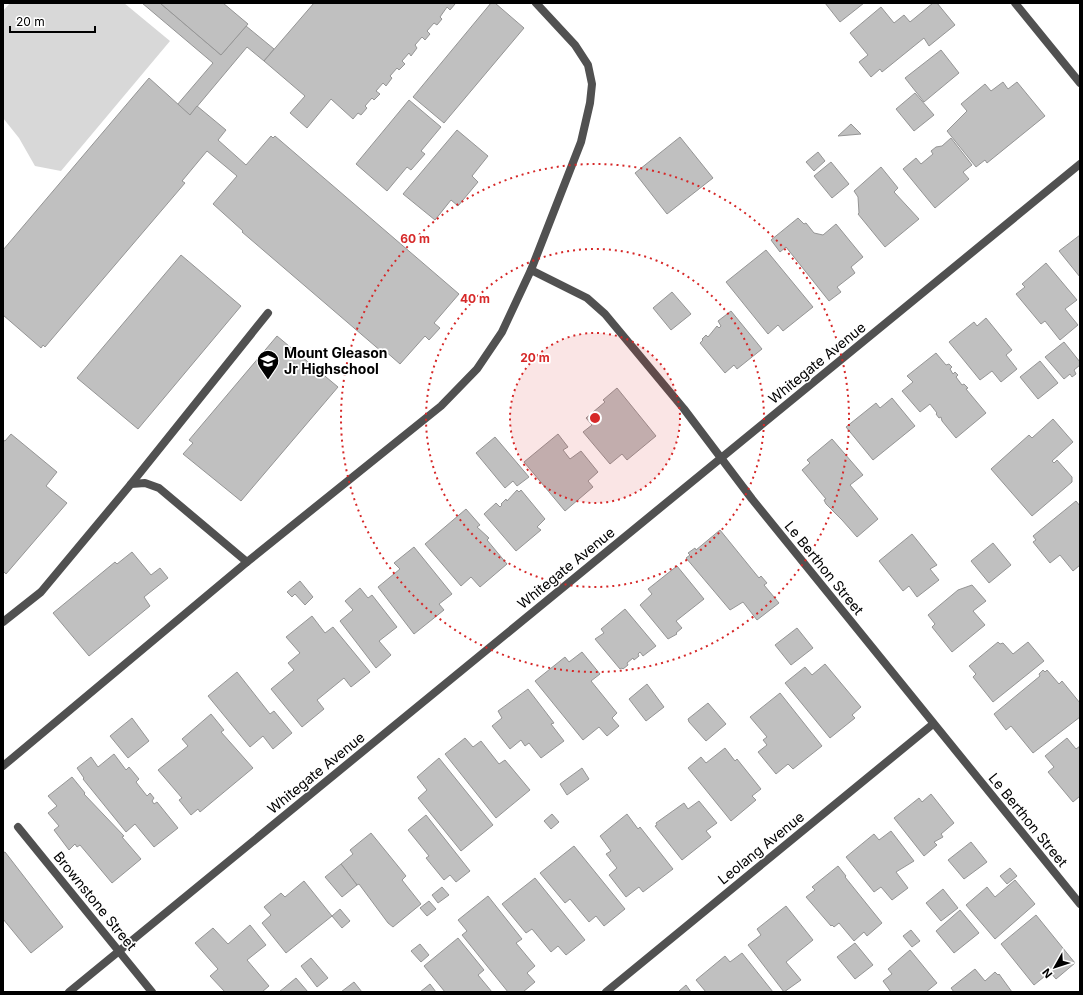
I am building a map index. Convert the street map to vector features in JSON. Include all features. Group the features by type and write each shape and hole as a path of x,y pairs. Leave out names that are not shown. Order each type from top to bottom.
{"street":[{"path":"3,766 247,562 441,406 477,369 502,332 531,270 581,142 592,84 588,65 575,45 536,3"},
{"path":"1015,3 1080,84"},
{"name":"Whitegate Avenue","path":"69,992 1080,164"},
{"name":"Le Berthon Street","path":"531,270 587,298 605,314 684,409 721,459 933,724 1080,904"},
{"path":"3,622 41,592 131,484 268,313"},
{"path":"131,484 145,483 159,488 247,562"},
{"name":"Leolang Avenue","path":"606,992 933,724"},
{"name":"Brownstone Street","path":"18,827 152,992"}],"shaded area":[{"path":"10,3 124,3 170,41 61,171 35,166 19,138 3,118 3,11"}],"building":[{"path":"142,3 160,3 221,55 246,26 274,49 264,61 247,47 190,115 177,105 213,63"},
{"path":"160,3 223,3 248,24 221,55"},
{"path":"314,3 455,4 450,10 447,7 440,17 442,19 437,25 434,23 427,31 430,34 425,40 422,37 415,45 417,48 411,56 409,53 402,61 405,64 399,70 397,68 390,76 392,78 386,86 383,83 376,91 380,94 374,100 372,98 365,106 367,108 361,115 358,113 353,119 331,99 307,128 290,113 305,96 264,61"},
{"path":"491,3 495,3 524,28 444,123 413,97"},
{"path":"825,3 864,3 840,22"},
{"path":"933,3 937,3 955,25 929,46 924,38 882,72 880,69 871,77 859,62 868,55 850,33 881,7 894,23 904,15 910,22"},
{"path":"941,50 959,73 924,102 905,78"},
{"path":"149,78 190,115 197,106 226,130 218,140 246,165 271,136 273,138 275,136 459,294 434,323 440,328 429,340 425,336 400,364 384,350 382,352 242,232 243,231 213,204 237,176 207,151 182,181 185,183 45,347 43,345 41,348 3,315 3,250"},
{"path":"1003,82 1008,89 1017,82 1045,116 987,163 985,160 976,167 947,131 967,111 961,104 985,84 991,91"},
{"path":"915,93 934,115 914,131 896,109"},
{"path":"409,100 441,127 421,151 425,154 411,170 407,167 387,191 356,164"},
{"path":"851,124 861,134 838,136"},
{"path":"457,130 488,156 472,176 478,182 458,206 451,200 435,220 403,194"},
{"path":"680,137 713,178 667,214 635,173"},
{"path":"951,138 972,165 963,172 969,179 935,208 903,169 916,158 921,164 933,154 931,151 936,147 942,146"},
{"path":"818,152 825,161 814,171 806,162"},
{"path":"831,162 849,184 832,198 814,176"},
{"path":"881,167 898,188 894,192 919,219 885,247 858,214 858,197 854,191"},
{"path":"798,218 804,224 806,223 814,233 823,235 836,224 863,257 851,267 855,273 837,287 841,292 829,301 786,247 780,252 771,240"},
{"path":"1080,235 1080,277 1059,251"},
{"path":"766,250 813,307 783,331 778,325 768,334 726,282"},
{"path":"181,255 241,306 138,429 77,378"},
{"path":"1046,263 1077,300 1065,309 1078,325 1060,340 1045,321 1041,324 1016,294 1025,287 1022,284"},
{"path":"672,292 691,314 671,330 653,308"},
{"path":"731,311 762,349 737,369 734,365 725,373 700,343 706,335 708,337 717,326 719,328 721,326 718,321"},
{"path":"986,318 1012,350 1006,355 1017,369 1001,382 992,371 980,380 949,342 974,322 977,326"},
{"path":"277,336 338,387 241,501 183,454 193,443 189,440"},
{"path":"1064,342 1080,362 1080,365 1074,370 1076,374 1072,377 1070,374 1064,379 1045,357"},
{"path":"936,353 946,365 949,364 952,367 950,369 953,374 955,372 958,375 956,377 962,385 964,384 968,388 966,389 986,413 956,438 942,421 941,417 939,418 930,404 920,412 902,391 913,382 907,376"},
{"path":"1040,361 1058,383 1038,399 1020,377"},
{"path":"617,388 656,436 627,460 622,454 610,464 583,432 592,425 586,418 605,402 603,400"},
{"path":"892,398 915,426 873,460 846,427 876,403 880,408"},
{"path":"1053,419 1073,442 1052,461 1054,463 1057,460 1072,477 1072,482 1032,516 991,469 1029,435 1032,438"},
{"path":"11,434 57,472 46,486 67,503 6,574 3,571 3,440 5,441"},
{"path":"558,434 568,447 563,450 570,459 581,451 598,472 588,481 593,487 565,511 524,462"},
{"path":"495,437 529,477 517,486 513,481 505,488 476,453"},
{"path":"832,439 863,475 850,485 878,519 857,537 826,504 824,500 826,499 802,470 810,463 807,460"},
{"path":"517,490 519,492 521,490 545,519 537,527 541,530 516,551 484,514 496,503 500,507 506,499 507,501"},
{"path":"1076,501 1080,506 1080,565 1073,571 1060,555 1050,563 1033,542 1036,540 1033,536"},
{"path":"466,509 480,525 477,527 489,538 487,540 507,564 480,587 471,577 461,586 425,544"},
{"path":"720,530 759,578 761,576 767,583 764,585 779,603 757,620 743,602 730,610 686,558 690,555 688,553 695,548 696,550"},
{"path":"912,534 937,565 930,569 939,580 917,597 909,586 903,591 879,561"},
{"path":"993,543 1011,565 989,583 971,561"},
{"path":"414,547 452,594 439,604 444,610 414,634 378,587 400,569 394,563"},
{"path":"132,552 151,575 160,568 168,578 144,597 150,606 89,656 53,613 115,562 117,564"},
{"path":"677,566 704,599 676,621 682,628 676,633 677,634 668,639 640,605 652,594 648,589"},
{"path":"300,581 313,597 305,605 295,594 292,597 287,592"},
{"path":"972,585 986,601 973,611 985,625 952,652 932,627 935,624 928,615 958,590"},
{"path":"360,588 368,598 372,595 397,627 379,641 391,655 376,668 340,621 353,610 345,601"},
{"path":"625,609 656,646 643,656 640,652 638,654 639,656 634,660 633,658 627,663 628,665 623,669 620,669 595,639 604,633 601,629"},
{"path":"312,616 325,633 333,627 370,672 351,687 344,678 317,700 324,709 302,727 271,689 294,670 288,663 300,653 286,637"},
{"path":"797,628 813,648 791,665 775,645"},
{"path":"998,642 1000,644 1003,643 1013,654 1028,642 1044,661 993,702 973,677 976,674 969,666"},
{"path":"582,652 600,674 591,681 617,713 612,718 619,726 607,736 599,727 583,740 535,681 565,657 569,662"},
{"path":"825,664 861,707 852,715 855,718 830,738 785,683 805,667 812,675"},
{"path":"1043,670 1045,672 1047,670 1059,684 1062,681 1080,703 1080,717 1033,753 1011,726 1006,730 994,714 1040,676 1039,674"},
{"path":"237,672 270,714 274,711 292,733 273,749 263,736 250,747 208,696"},
{"path":"647,684 664,707 646,721 629,699"},
{"path":"528,689 554,723 551,724 564,741 541,758 529,743 525,746 521,740 510,749 492,726 502,718 498,711"},
{"path":"780,693 822,746 793,769 788,764 776,774 758,752 767,745 763,740 767,737 750,717"},
{"path":"708,703 726,724 706,741 688,719"},
{"path":"211,714 224,730 221,732 253,768 200,812 198,809 191,815 179,800 182,798 158,770 188,746 182,739"},
{"path":"132,718 149,741 128,758 110,736"},
{"path":"465,738 473,747 481,741 499,764 505,760 530,790 496,818 445,754"},
{"path":"1067,738 1076,749 1080,746 1080,796 1073,802 1048,772 1054,767 1045,756"},
{"path":"725,748 735,761 737,759 761,789 752,796 756,800 731,821 688,768 701,757 706,763"},
{"path":"114,754 126,770 129,767 139,779 136,782 147,796 150,793 154,798 152,801 154,804 157,802 178,828 154,847 135,824 126,832 83,779 84,778 77,768 91,757 98,767"},
{"path":"439,758 493,825 461,851 418,798 427,790 417,777"},
{"path":"582,768 589,779 567,795 560,784"},
{"path":"72,777 85,793 84,794 124,836 122,837 141,859 112,883 80,845 77,847 75,844 69,850 54,830 59,826 48,813 57,806 48,796"},
{"path":"931,794 954,823 941,834 943,837 934,842 937,845 924,856 894,818 919,798 922,802"},
{"path":"699,801 717,823 706,831 711,837 682,860 655,826 657,825 656,823 684,803 688,809"},
{"path":"552,814 559,822 551,829 544,821"},
{"path":"627,814 638,829 640,827 673,869 643,892 639,887 626,897 609,875 617,868 606,854 611,851 600,836"},
{"path":"426,815 470,871 456,882 450,875 444,880 426,858 429,856 408,830"},
{"path":"891,831 914,861 896,872 908,888 892,900 881,887 874,892 846,857 874,834 879,840"},
{"path":"371,833 406,876 402,880 421,904 393,927 388,923 359,884 357,885 341,864 353,854 350,850"},
{"path":"971,842 987,862 964,879 948,860"},
{"path":"574,846 625,909 604,926 596,916 589,922 570,899 565,903 540,873"},
{"path":"5,852 63,927 31,953 3,919 3,853"},
{"path":"341,864 357,885 342,897 325,877"},
{"path":"838,866 882,923 867,936 864,932 854,941 839,923 834,927 832,925 831,926 806,897 815,890 812,887"},
{"path":"1010,868 1017,876 1007,884 1000,876"},
{"path":"535,878 585,940 566,955 558,946 551,952 532,929 526,933 502,904"},
{"path":"1015,880 1035,904 995,939 966,905 987,887 995,897"},
{"path":"304,881 332,916 286,953 262,923 271,915 264,907 281,893 285,897"},
{"path":"442,887 449,895 438,903 432,895"},
{"path":"943,889 958,908 941,921 926,903"},
{"path":"488,896 522,939 516,943 535,966 527,973 535,982 523,992 508,992 462,935 467,931 458,920"},
{"path":"429,901 436,909 427,916 420,908"},
{"path":"786,906 813,940 786,962 801,980 784,992 748,945 761,935 757,929"},
{"path":"340,909 350,921 342,928 332,916"},
{"path":"960,910 979,933 954,953 936,931"},
{"path":"1036,915 1075,963 1056,979 1050,972 1034,985 1001,944"},
{"path":"250,925 266,945 247,960 269,986 262,992 225,992 210,976 218,969 195,943 213,928 228,944"},
{"path":"911,930 920,941 912,947 903,936"},
{"path":"458,938 484,970 478,975 492,992 445,992 424,966"},
{"path":"855,943 873,965 855,979 837,957"},
{"path":"420,944 429,955 421,962 411,951"},
{"path":"910,950 937,983 926,992 891,992 883,981 892,974 888,969"},
{"path":"742,953 773,992 706,992 696,980 725,956 730,962"},
{"path":"311,958 328,978 317,987 301,966"},
{"path":"975,969 985,981 995,972 998,975 999,974 1012,992 954,992 951,988"},
{"path":"296,978 308,992 279,992"},
{"path":"354,982 362,992 341,992"},
{"path":"430,984 436,992 420,992"},
{"path":"686,985 691,992 678,992"}],"place":[{"name":"Mount Gleason Jr Highschool","path":"268,380"}]}
